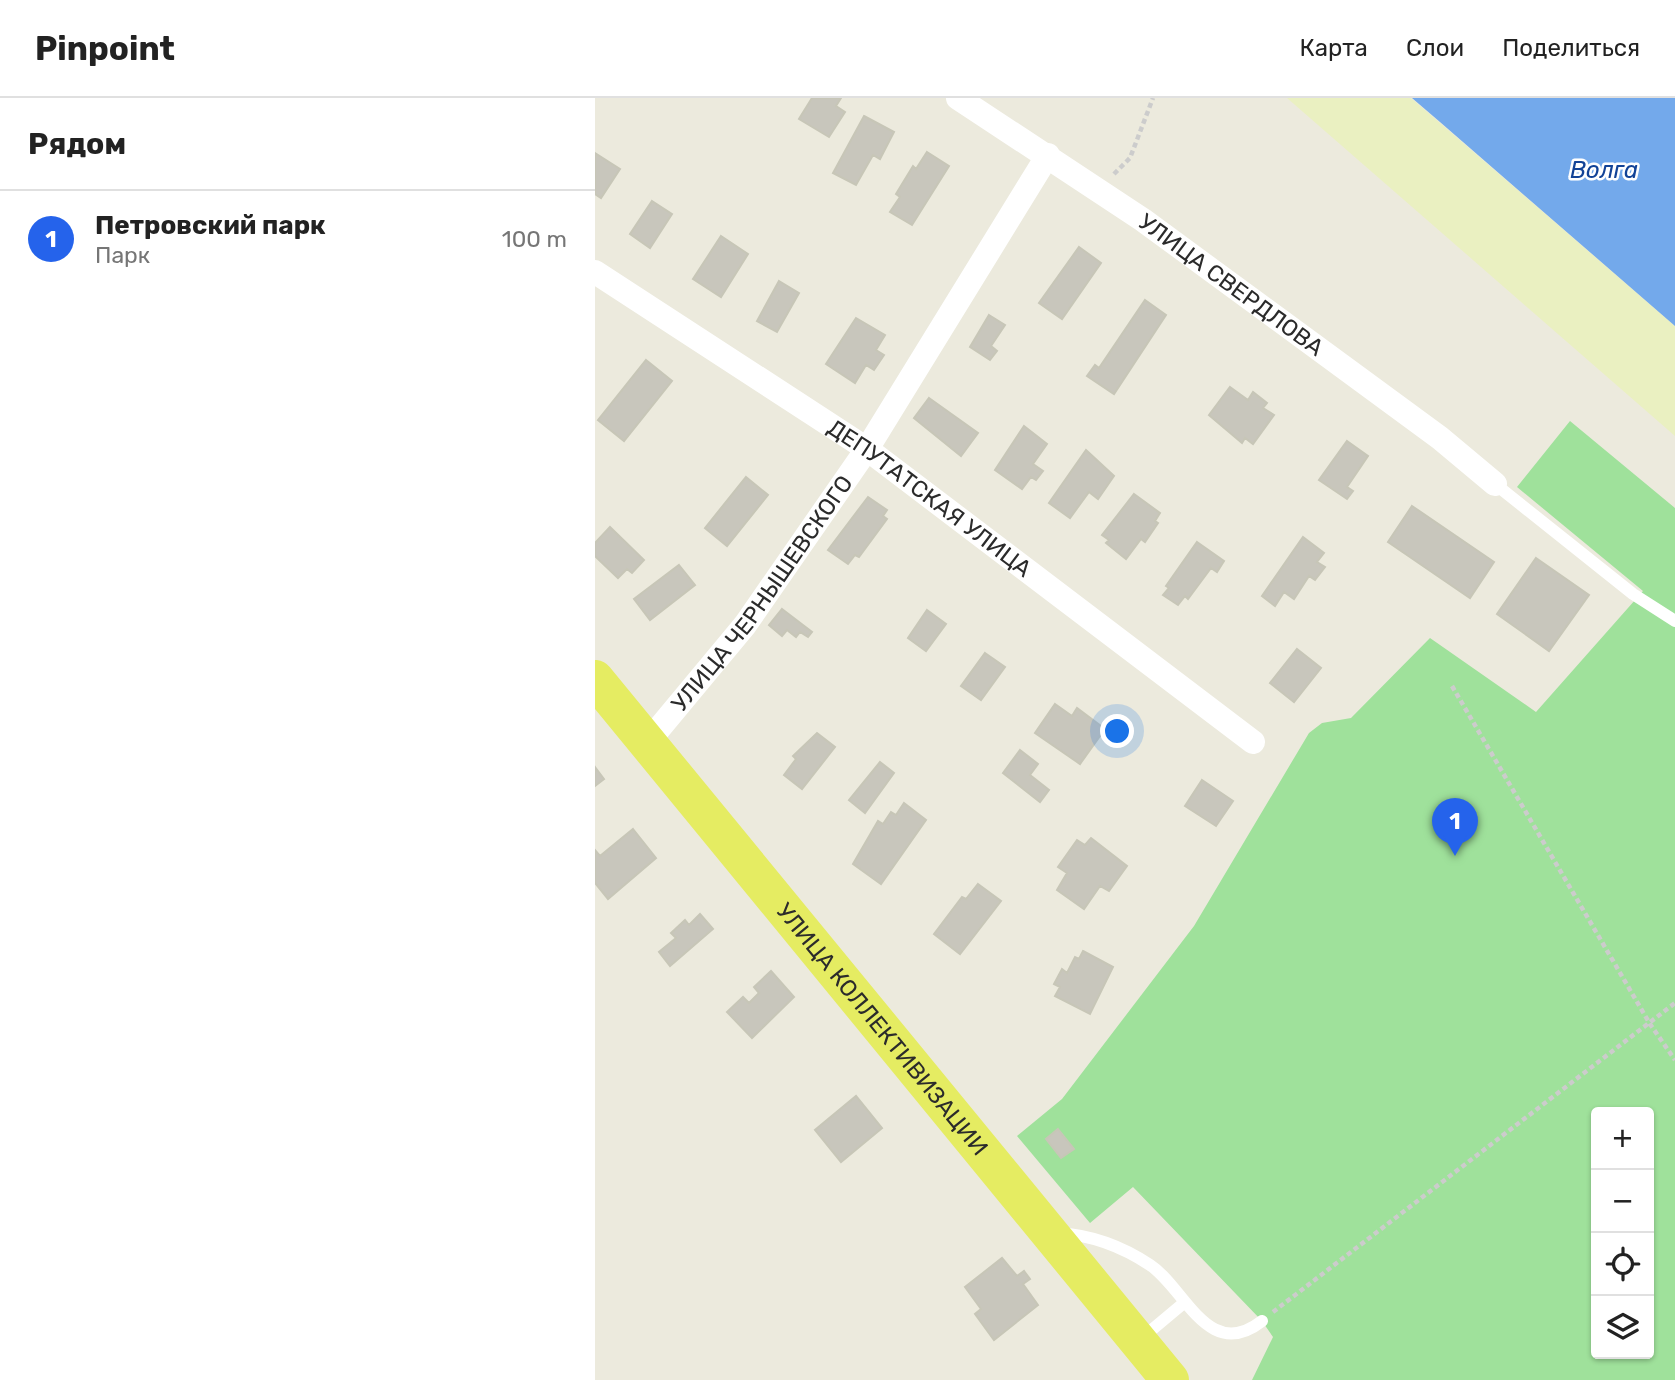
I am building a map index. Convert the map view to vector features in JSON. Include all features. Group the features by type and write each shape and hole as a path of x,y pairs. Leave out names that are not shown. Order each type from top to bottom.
{"main road":[{"name":"УЛИЦА КОЛЛЕКТИВИЗАЦИИ","path":"595,679 1170,1380"}],"street":[{"name":"УЛИЦА СВЕРДЛОВА","path":"958,98 1099,190 1440,438 1495,484"},
{"name":"УЛИЦА ЧЕРНЫШЕВСКОГО","path":"647,743 745,625 867,449 1048,155"},
{"name":"ДЕПУТАТСКАЯ УЛИЦА","path":"595,272 867,449 1254,741"}],"lane":[{"path":"1495,484 1633,594 1675,621"},
{"path":"1048,1232 1082,1235 1102,1241 1150,1265 1205,1326 1238,1332 1252,1328 1262,1321"},
{"path":"1137,1342 1185,1302"}],"path":[{"path":"1099,190 1130,158 1153,98"},
{"path":"1452,686 1650,1024 1675,1060"},
{"path":"1262,1321 1675,1003"}],"green space":[{"path":"1570,421 1675,508 1675,1380 1252,1380 1273,1337 1262,1321 1133,1187 1090,1223 1017,1136 1062,1099 1194,926 1309,733 1322,723 1351,718 1430,638 1536,712 1643,591 1517,487"}],"sand":[{"path":"1287,98 1411,98 1675,326 1675,436"}],"water":[{"name":"Волга","path":"1412,98 1675,98 1675,326 1440,122"}],"building":[{"path":"812,98 841,98 836,106 845,112 829,137 799,119"},
{"path":"864,116 894,132 880,159 873,155 856,185 833,173"},
{"path":"927,152 949,166 912,225 890,212 900,197 896,194 913,166 916,169"},
{"path":"595,153 620,169 601,198 595,194"},
{"path":"652,201 672,214 650,248 630,234"},
{"path":"721,236 748,254 721,297 693,279"},
{"path":"1079,247 1101,263 1062,319 1039,303"},
{"path":"779,281 799,293 777,332 757,321"},
{"path":"1145,300 1166,315 1114,394 1087,376 1095,365 1099,368"},
{"path":"989,315 1005,325 991,346 997,351 990,360 970,347"},
{"path":"856,318 885,335 876,350 884,355 874,370 866,365 855,383 826,364"},
{"path":"646,360 672,381 624,441 598,420"},
{"path":"1230,387 1248,400 1253,392 1267,403 1263,408 1274,415 1253,444 1245,438 1242,443 1209,415"},
{"path":"929,398 978,433 961,456 914,418"},
{"path":"1024,426 1047,444 1033,464 1043,471 1036,480 1031,477 1022,489 995,470"},
{"path":"1347,441 1368,456 1347,487 1353,491 1347,499 1319,480"},
{"path":"1086,450 1114,476 1098,499 1089,492 1070,518 1049,503"},
{"path":"746,477 768,495 727,546 705,528"},
{"path":"1134,494 1160,513 1155,521 1158,523 1145,542 1141,539 1126,559 1106,543 1109,540 1102,535"},
{"path":"868,497 887,510 883,516 887,519 859,557 855,555 848,564 828,550"},
{"path":"1412,506 1494,562 1470,598 1388,542"},
{"path":"610,527 644,560 632,573 627,569 618,578 595,556 595,543"},
{"path":"1303,537 1324,553 1317,562 1325,567 1315,580 1309,576 1294,599 1284,592 1275,606 1262,596"},
{"path":"1197,542 1224,561 1217,572 1211,568 1188,599 1185,596 1178,605 1163,595 1169,588 1166,586"},
{"path":"1536,558 1589,595 1549,651 1497,614"},
{"path":"679,565 695,585 650,620 634,599"},
{"path":"782,609 812,632 808,637 800,632 796,637 787,630 782,636 769,625"},
{"path":"927,610 946,624 926,651 908,638"},
{"path":"1297,649 1321,668 1294,702 1270,683"},
{"path":"985,653 1005,667 981,700 961,686"},
{"path":"1055,704 1072,716 1077,708 1105,729 1080,764 1035,733"},
{"path":"817,733 835,747 802,789 784,775 796,759 793,756"},
{"path":"1020,750 1038,764 1030,775 1049,790 1040,802 1003,773"},
{"path":"880,762 894,773 865,813 849,800"},
{"path":"595,767 604,779 595,786"},
{"path":"1202,780 1233,801 1216,826 1185,806"},
{"path":"904,803 926,820 881,884 853,864 878,821 883,824 891,812 896,815"},
{"path":"633,829 656,858 608,899 595,883 595,850 600,856"},
{"path":"1091,838 1127,866 1109,891 1100,886 1084,909 1057,890 1067,873 1058,867 1077,840 1085,845"},
{"path":"978,884 1001,901 960,954 934,934 962,897 966,899"},
{"path":"700,914 713,929 670,966 659,952 676,938 671,933 685,920 689,925"},
{"path":"1083,951 1113,967 1090,1014 1055,996 1060,987 1054,984 1062,969 1067,973 1075,957 1079,959"},
{"path":"771,971 794,997 752,1038 727,1012 743,997 749,1003 759,993 754,987"},
{"path":"856,1096 882,1128 841,1162 815,1130"},
{"path":"1058,1129 1074,1149 1061,1158 1046,1139"},
{"path":"1002,1258 1017,1276 1024,1271 1030,1279 1023,1284 1038,1305 994,1340 975,1314 981,1309 965,1287"}],"place":[{"name":"Петровский парк","path":"1455,856"}]}
